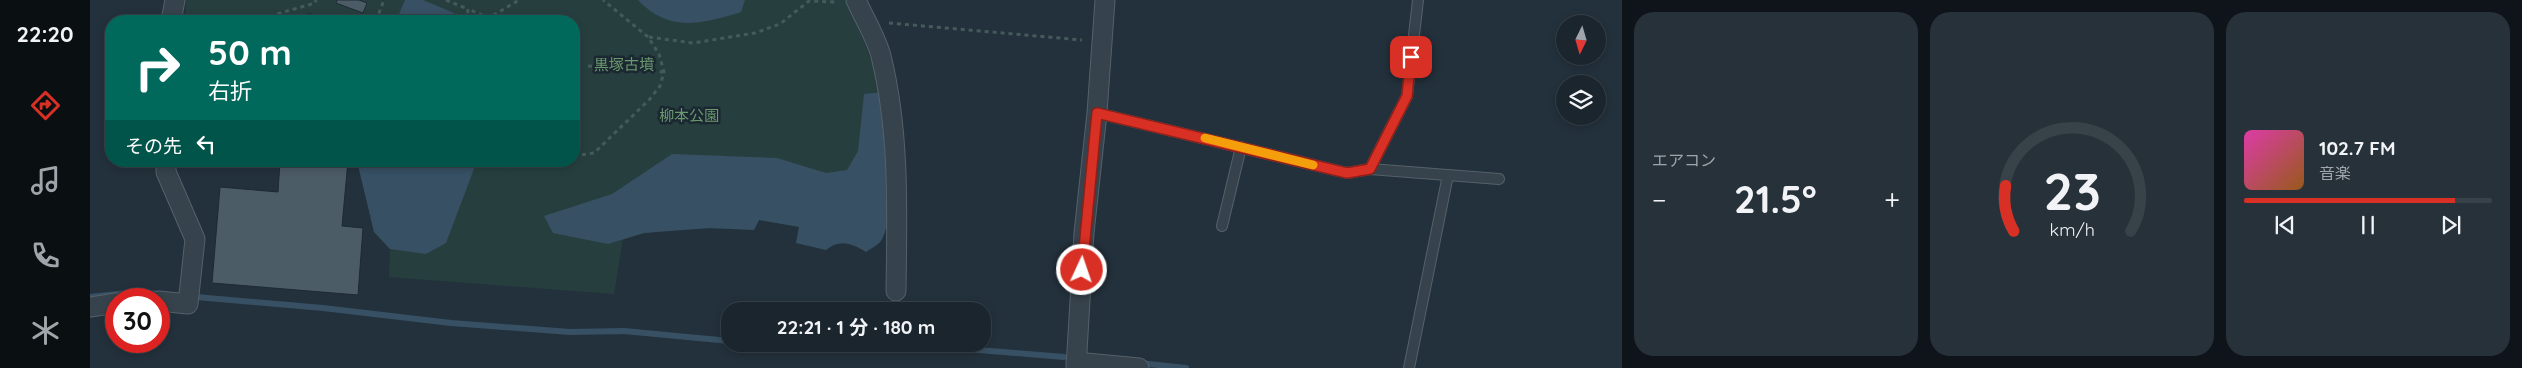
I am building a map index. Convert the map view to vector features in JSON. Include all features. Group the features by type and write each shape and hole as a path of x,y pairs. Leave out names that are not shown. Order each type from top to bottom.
{"street":[{"path":"172,15 175,0"},
{"path":"856,0 881,54 893,121 897,160 896,291"},
{"path":"1105,0 1097,113 1084,233 1076,365 1139,368"},
{"path":"166,167 166,172 195,239 188,304 170,302"},
{"path":"90,307 105,305"}],"lane":[{"path":"1370,169 1407,96 1418,0"},
{"path":"1097,113 1241,146 1347,173 1370,169 1498,180"},
{"path":"1222,226 1241,146"},
{"path":"1409,368 1448,175"}],"path":[{"path":"276,15 315,3 316,0"},
{"path":"378,15 384,0"},
{"path":"446,0 482,15"},
{"path":"494,15 519,0"},
{"path":"580,155 594,152 649,100 660,86 664,72 659,54 648,37 603,0"},
{"path":"648,37 693,43 755,33 780,24 810,0 832,2"},
{"path":"468,9 468,15"},
{"path":"866,21 1102,42"},
{"path":"588,66 664,72"}],"green space":[{"name":"柳本公園","path":"186,0 847,0 884,92 881,241 866,252 856,246 841,243 826,250 796,243 799,227 759,220 754,230 688,229 639,235 623,239 614,294 389,277 390,249 374,232 358,167 580,167 580,15 185,15"}],"water":[{"path":"405,0 423,0 454,13 453,15 399,15"},
{"path":"638,0 745,0 741,12 713,20 686,23 662,17"},
{"path":"884,92 890,169 889,212 886,229 881,241 866,252 856,246 841,243 826,250 796,243 799,227 759,220 754,230 710,228 644,233 608,244 553,233 544,216 612,194 672,154 777,158 826,173 847,170 858,151 864,94"},
{"path":"358,167 475,167 446,243 426,254 390,249 374,232"}],"building":[{"path":"337,0 359,0 367,3 363,13 336,3"},
{"path":"280,167 347,167 342,226 363,228 358,295 212,283 220,187 278,192"}],"waterway":[{"path":"90,297 105,295"},
{"path":"196,297 323,308 451,323 570,332 624,331 721,340"},
{"path":"991,351 1064,357"},
{"path":"1139,363 1186,368"}],"slow traffic":[{"path":"1205,138 1313,165"}],"route":[{"path":"1082,270 1084,233 1097,113 1241,146 1347,173 1370,169 1407,96 1411,57"}],"park label":[{"name":"黒塚古墳","path":"624,64"}]}
